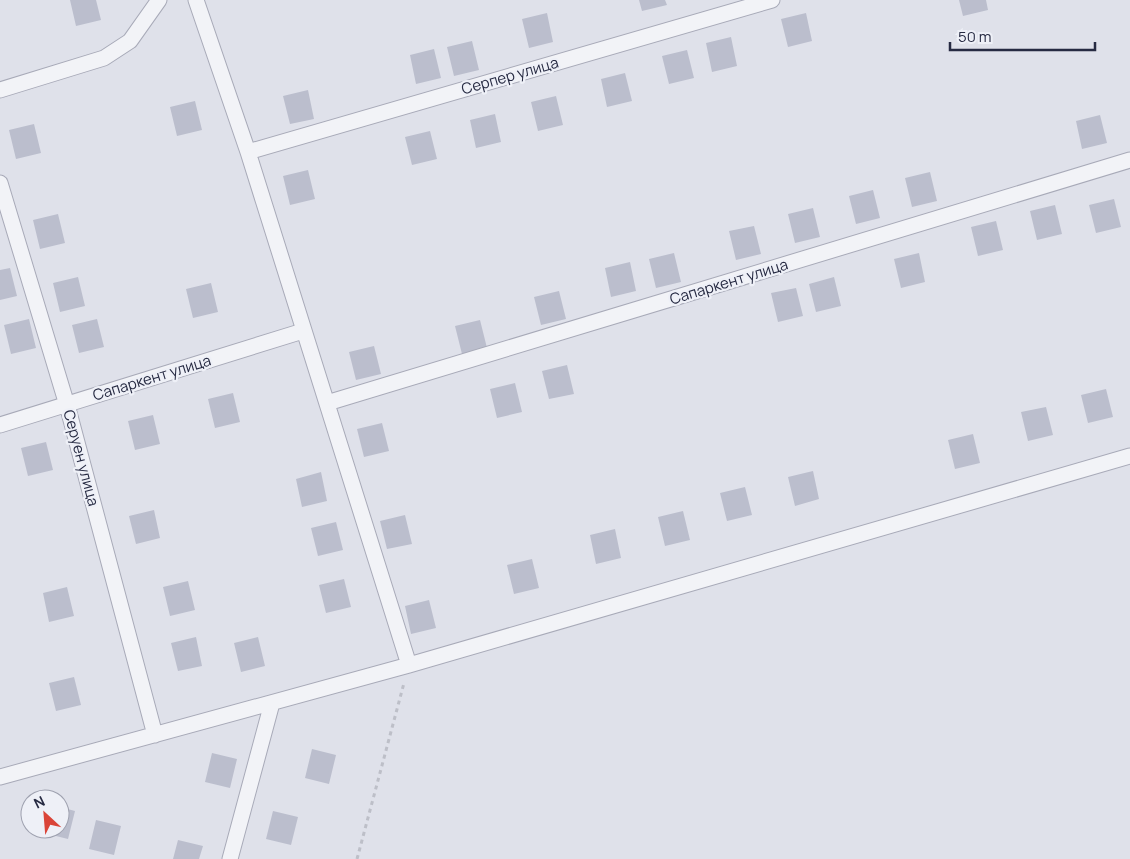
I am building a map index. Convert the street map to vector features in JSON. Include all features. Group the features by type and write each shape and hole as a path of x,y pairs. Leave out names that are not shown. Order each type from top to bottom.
{"street":[{"path":"0,90 104,58 130,41 159,0"},
{"path":"196,0 248,152 409,666"},
{"name":"Серпер улица","path":"248,152 772,0"},
{"name":"Сапаркент улица","path":"327,404 1130,160"},
{"name":"Серуен улица","path":"0,183 67,405 155,735"},
{"name":"Сапаркент улица","path":"0,425 303,331"},
{"path":"0,777 409,666 1130,456"},
{"path":"230,859 272,703"}],"path":[{"path":"357,859 409,666"}],"building":[{"path":"70,0 96,0 101,20 76,26"},
{"path":"639,0 665,0 667,5 642,11"},
{"path":"959,0 986,0 988,10 963,16"},
{"path":"547,13 553,42 529,48 522,19"},
{"path":"806,13 812,41 788,47 781,19"},
{"path":"731,37 737,66 712,72 706,43"},
{"path":"472,41 479,70 454,76 447,47"},
{"path":"434,49 441,78 416,84 410,55"},
{"path":"687,50 694,78 669,84 662,56"},
{"path":"625,73 632,101 607,107 601,79"},
{"path":"308,90 314,119 290,124 283,96"},
{"path":"556,96 563,125 538,131 531,102"},
{"path":"195,101 202,130 177,136 170,107"},
{"path":"495,114 501,142 476,148 470,120"},
{"path":"1100,115 1107,143 1082,149 1076,121"},
{"path":"34,124 41,153 16,159 9,130"},
{"path":"430,131 437,159 412,165 405,137"},
{"path":"308,170 315,199 290,205 283,176"},
{"path":"930,172 937,201 912,207 905,178"},
{"path":"873,190 880,218 856,224 849,196"},
{"path":"1114,199 1121,227 1096,233 1089,205"},
{"path":"1055,205 1062,234 1037,240 1030,211"},
{"path":"813,208 820,237 795,243 788,214"},
{"path":"58,214 65,243 40,249 33,220"},
{"path":"996,221 1003,250 978,256 971,227"},
{"path":"754,226 761,254 736,260 729,231"},
{"path":"674,253 681,282 656,288 649,259"},
{"path":"919,253 925,282 901,288 894,259"},
{"path":"630,262 636,291 611,297 605,268"},
{"path":"10,268 17,296 0,300 0,270"},
{"path":"78,277 85,306 60,312 53,283"},
{"path":"834,277 841,306 816,312 809,284"},
{"path":"211,283 218,312 193,318 186,289"},
{"path":"796,288 803,316 778,322 771,293"},
{"path":"559,291 566,319 541,325 534,297"},
{"path":"29,319 36,348 11,354 4,325"},
{"path":"97,319 104,347 79,353 72,325"},
{"path":"480,320 487,348 462,354 455,326"},
{"path":"374,346 381,374 356,380 349,352"},
{"path":"567,365 574,394 549,399 542,371"},
{"path":"515,383 522,412 497,418 490,389"},
{"path":"1106,389 1113,417 1088,423 1081,395"},
{"path":"233,393 240,422 215,428 208,399"},
{"path":"1046,407 1053,435 1028,441 1021,412"},
{"path":"153,415 160,444 135,450 128,421"},
{"path":"382,423 389,451 364,457 357,429"},
{"path":"973,434 980,463 955,469 948,440"},
{"path":"46,442 53,470 28,476 21,448"},
{"path":"813,471 819,499 795,506 788,477"},
{"path":"321,472 327,501 302,507 296,479"},
{"path":"745,487 752,515 727,521 720,493"},
{"path":"154,510 160,538 136,544 129,516"},
{"path":"683,511 690,540 665,546 658,517"},
{"path":"405,515 412,544 387,549 380,521"},
{"path":"336,522 343,550 318,556 311,528"},
{"path":"615,529 621,558 596,564 590,535"},
{"path":"532,559 539,588 514,594 507,565"},
{"path":"344,579 351,607 326,613 319,585"},
{"path":"188,581 195,610 170,616 163,587"},
{"path":"67,587 74,616 49,622 43,593"},
{"path":"429,600 436,628 411,634 405,606"},
{"path":"196,637 202,666 178,671 171,643"},
{"path":"258,637 265,666 241,672 234,643"},
{"path":"74,677 81,705 56,711 49,683"},
{"path":"312,749 336,755 329,784 305,778"},
{"path":"212,753 237,759 230,788 205,782"},
{"path":"70,810 75,811 70,831"},
{"path":"273,811 298,817 291,845 266,839"},
{"path":"96,820 121,826 114,855 89,849"},
{"path":"178,840 203,846 199,859 173,859"}]}
